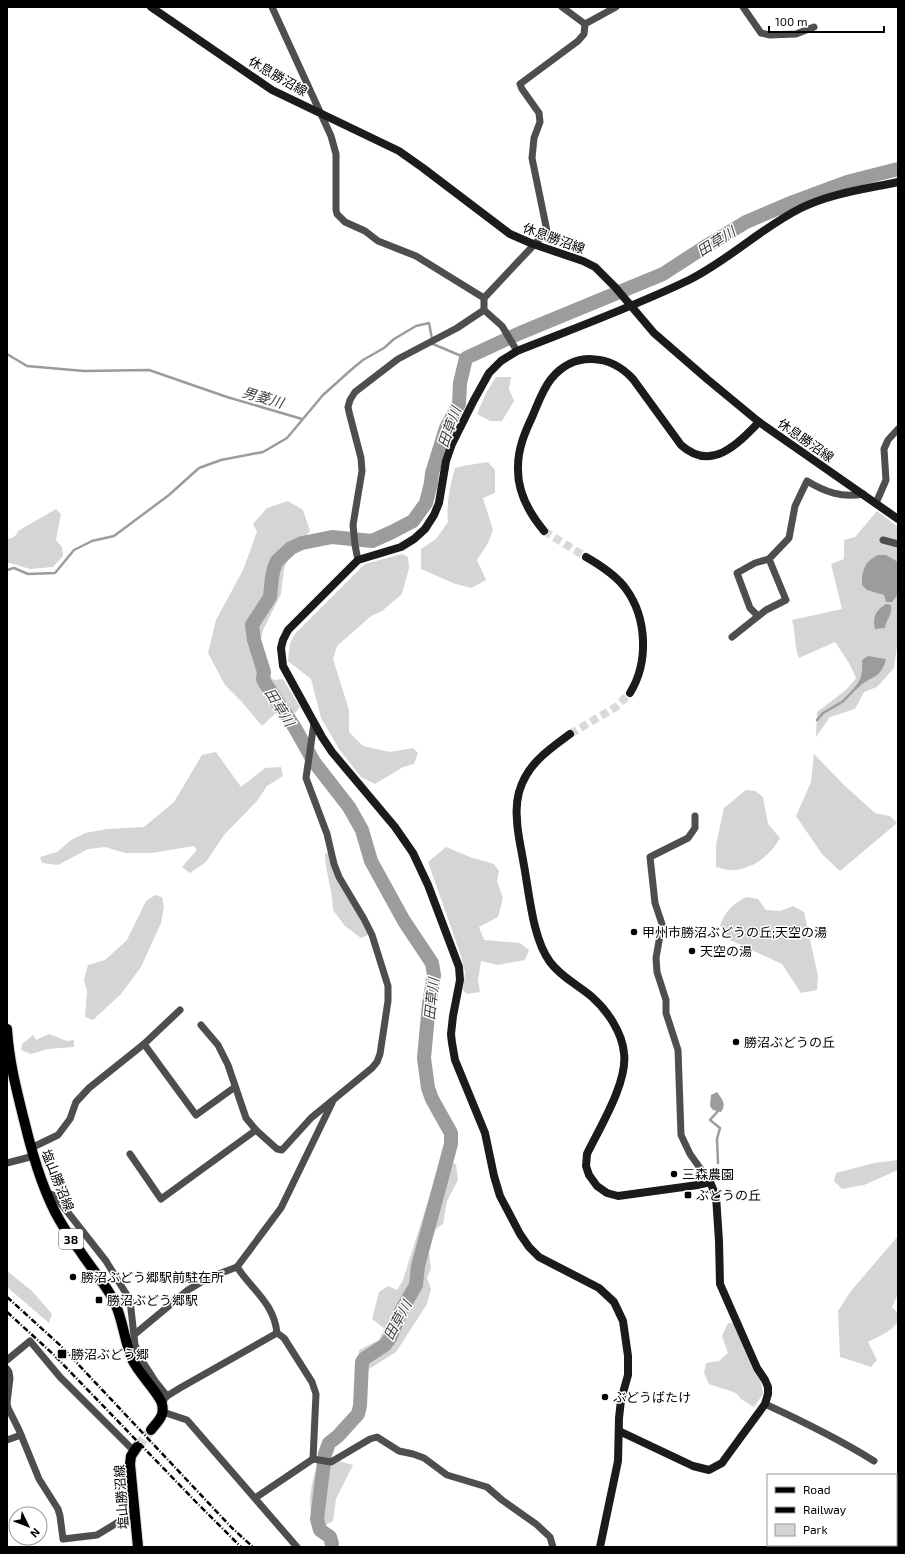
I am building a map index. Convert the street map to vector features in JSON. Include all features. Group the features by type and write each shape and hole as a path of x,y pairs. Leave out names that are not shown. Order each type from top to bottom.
{"main road":[{"name":"塩山勝沼線","path":"7,1029 12,1073 32,1152 48,1193 59,1219 79,1251 103,1283 114,1302 119,1312 128,1348 133,1361 141,1375 164,1403"},
{"path":"151,1430 161,1417 164,1403"},
{"name":"塩山勝沼線","path":"135,1449 131,1456 130,1464 138,1547"}],"street":[{"name":"休息勝沼線","path":"151,7 272,90 399,151 510,234 533,244 584,261 595,267 615,287 654,333 677,354 759,422 876,502 898,519"},
{"path":"272,7 331,136 336,154 337,214 345,222 365,231 378,241 416,256 484,298"},
{"path":"562,7 585,24"},
{"path":"585,24 616,7"},
{"path":"743,7 761,32 770,35 796,34 814,27"},
{"path":"517,351 502,326 484,310 484,298 533,244 547,231 532,158 534,138 540,122 539,113 520,84 578,41 584,34 585,24"},
{"path":"600,1547 618,1461 621,1400 628,1375 628,1356 623,1320 614,1302 599,1288 539,1257 529,1247 500,1196 494,1176 485,1133 455,1060 451,1034 460,980 459,967 455,952 428,884 413,853 395,826 332,752 282,666 281,648 288,630 358,560 401,547 414,539 425,529 434,515 439,503 446,461 452,444 489,373 501,361 517,351 631,306 690,279 765,229 802,207 835,196 898,182"},
{"path":"358,560 353,525 362,471 360,451 348,407 350,400 356,392 398,359 457,328 484,310"},
{"path":"544,531 534,519 521,492 518,468 520,446 548,384 562,369 572,363 593,359 606,360 625,370 681,445 696,456 720,455 741,440 759,422"},
{"path":"876,502 886,480 884,449 888,440 898,429"},
{"path":"758,616 750,608 737,573 755,563 769,559 789,538 795,506 807,481 826,492 852,496 863,494"},
{"path":"883,540 898,544"},
{"path":"586,557 602,566 626,588 638,611 644,647 636,683 630,692"},
{"path":"732,637 766,610 786,600 769,559"},
{"path":"201,1026 218,1045 228,1065 246,1118 256,1130 277,1149 282,1150 311,1118 372,1068 377,1062 380,1054 388,1001 388,986 372,935 339,877 334,864 327,834 306,778 314,723"},
{"path":"570,734 541,755 532,766 519,792 516,820 534,921 542,948 558,971 601,1006 617,1029 622,1040 624,1053 622,1078 587,1154 586,1166 589,1175 601,1190 618,1196 710,1182"},
{"path":"619,1431 694,1466 709,1470 722,1463 765,1404 768,1394 768,1387 757,1368 720,1284 716,1196 710,1182 690,1154 681,1135 678,1050 666,1013 666,1000 657,972 656,958 662,924 655,903 650,857 688,838 695,828 695,816"},
{"path":"7,1163 32,1152 58,1135 70,1119 76,1102 89,1088 144,1044 180,1010"},
{"path":"144,1044 196,1115 235,1087"},
{"path":"134,1334 188,1290 208,1278 237,1267 281,1208 321,1129 333,1101"},
{"path":"130,1154 161,1199 256,1130"},
{"path":"48,1193 55,1196 106,1260 130,1300 135,1345 144,1364 155,1381 164,1403 187,1420 297,1547"},
{"path":"237,1267 245,1279 263,1297 271,1312 276,1325 277,1333 284,1338 312,1382 316,1394 313,1459"},
{"path":"164,1403 277,1333"},
{"path":"7,1360 30,1341 60,1376 135,1449"},
{"path":"7,1369 10,1378 8,1408 39,1479 58,1509 63,1538 97,1535 119,1520 135,1512"},
{"path":"765,1404 847,1444 874,1461"},
{"path":"7,1440 21,1435"},
{"path":"256,1498 313,1459 331,1462 370,1439 377,1437 399,1451 424,1458 447,1475 486,1486 502,1500 536,1524 550,1537 553,1547"}],"green space":[{"path":"496,377 511,377 509,389 514,401 502,421 490,421 477,414 486,393"},
{"path":"488,462 495,470 495,493 483,498 493,530 488,543 477,560 486,580 471,588 453,583 421,569 421,549 436,539 448,522 449,495 455,468"},
{"path":"288,501 303,510 310,531 290,554 284,569 281,594 263,630 256,662 274,680 283,679 300,707 295,713 277,712 262,726 225,685 208,653 216,620 243,570 257,532 253,524 267,508"},
{"path":"56,509 61,514 56,540 62,547 63,556 53,567 30,569 10,563 7,564 7,538 10,539 16,535 18,531"},
{"path":"877,511 898,527 898,638 894,668 877,687 864,692 855,709 830,717 816,737 817,712 846,690 856,678 849,663 835,642 799,658 796,649 792,620 842,609 831,564 844,559 844,540 855,537"},
{"path":"402,554 408,557 409,568 402,594 382,611 371,616 337,646 333,659 349,710 349,732 363,746 390,752 413,748 418,753 414,764 403,767 375,784 361,777 339,749 321,718 311,679 288,661 290,643 295,634 365,564"},
{"path":"216,752 241,787 265,768 281,767 283,776 267,786 257,801 224,835 206,862 190,873 182,867 197,850 194,846 152,853 125,853 105,847 88,849 58,865 42,863 40,857 57,852 71,840 85,833 107,829 144,827 174,802 202,755"},
{"path":"814,754 844,785 875,813 890,816 897,823 840,871 822,854 796,816 811,782"},
{"path":"746,790 755,791 763,797 768,824 780,838 767,855 749,867 728,870 716,867 716,845 724,808"},
{"path":"446,847 470,857 494,864 499,871 497,881 503,898 498,917 479,927 484,940 520,943 529,950 525,960 498,965 481,961 478,980 480,992 467,994 463,990 465,972 461,956 428,862"},
{"path":"325,853 329,854 335,877 361,919 368,935 361,938 345,926 333,910"},
{"path":"155,895 162,897 164,907 161,923 141,967 121,994 93,1020 85,1017 87,991 84,980 88,965 105,960 127,940 146,901"},
{"path":"746,897 758,899 766,910 780,911 793,906 804,912 818,976 817,990 801,993 782,964 730,940 720,926 724,916 730,909"},
{"path":"49,1034 67,1041 74,1040 74,1047 48,1049 31,1054 21,1050 22,1044 33,1035 36,1040"},
{"path":"898,1160 898,1170 864,1185 842,1189 834,1181 836,1173 874,1163"},
{"path":"440,1163 456,1164 458,1180 447,1201 443,1224 433,1231 428,1245 431,1268 427,1278 431,1289 427,1304 396,1352 369,1369 358,1364 359,1350 379,1340 384,1328 372,1319 379,1292 388,1286 397,1290 403,1280"},
{"path":"898,1236 898,1294 892,1307 898,1315 898,1320 893,1328 888,1332 868,1342 877,1360 871,1367 840,1357 838,1311 851,1291"},
{"path":"7,1271 32,1291 52,1314 49,1323 7,1287"},
{"path":"728,1323 733,1323 753,1370 761,1382 763,1394 754,1407 741,1399 736,1393 709,1384 704,1373 706,1363 719,1361 728,1353 722,1336"},
{"path":"339,1461 353,1465 336,1499 333,1521 326,1525 322,1525 313,1516 310,1505 314,1475 318,1464 331,1465"}],"shaded area":[{"path":"878,555 886,555 898,562 898,594 892,602 886,602 884,595 867,590 862,585 863,571 865,567"},
{"path":"886,604 891,605 891,608 885,628 875,629 874,621 877,611"},
{"path":"868,656 886,659 884,665 878,674 860,686 843,703 841,702 858,684 862,674 862,660"},
{"path":"717,1092 724,1104 721,1112 713,1110 710,1106 711,1095"}],"waterway":[{"name":"田草川","path":"332,1544 330,1537 320,1530 317,1519 325,1454 329,1443 338,1436 358,1414 360,1406 362,1362 365,1358 385,1345 390,1338 401,1311 416,1285 418,1266 451,1144 451,1133 432,1099 428,1088 424,1058 429,1004 434,975 432,963 404,921 371,861 362,830 349,807 314,762 295,728 263,679 264,672 254,640 252,625 270,597 274,568 277,561 291,548 302,543 332,537 372,541 413,521 426,503 432,473 446,428 459,404 460,383 466,358 520,333 663,274 746,222 793,202 847,182 898,169"},
{"path":"7,570 14,568 28,574 55,573 74,550 92,541 114,536 169,495 199,468 221,460 263,452 287,438 323,395 352,369 363,360 384,348 394,339 416,326 429,323 433,344 466,358"},
{"name":"男菱川","path":"7,354 27,366 84,371 149,370 227,397 302,419"},
{"path":"817,720 823,713 842,702"},
{"path":"718,1111 710,1120 720,1128 717,1139 718,1163"}],"tunnel":[{"path":"544,531 586,557"},
{"path":"570,734 616,707 630,693"},
{"path":"137,1447 151,1430"}],"railway":[{"path":"7,1297 61,1346 232,1528 253,1547"},
{"path":"7,1312 53,1354 241,1547"}],"place":[{"name":"甲州市勝沼ぶどうの丘;天空の湯","path":"634,932"},
{"name":"天空の湯","path":"692,951"},
{"name":"勝沼ぶどうの丘","path":"736,1042"},
{"name":"三森農園","path":"674,1174"},
{"name":"ぶどうの丘","path":"688,1195"},
{"name":"勝沼ぶどう郷駅前駐在所","path":"73,1277"},
{"name":"勝沼ぶどう郷駅","path":"99,1300"},
{"name":"勝沼ぶどう郷","path":"62,1354"},
{"name":"ぶどうばたけ","path":"605,1397"}]}
